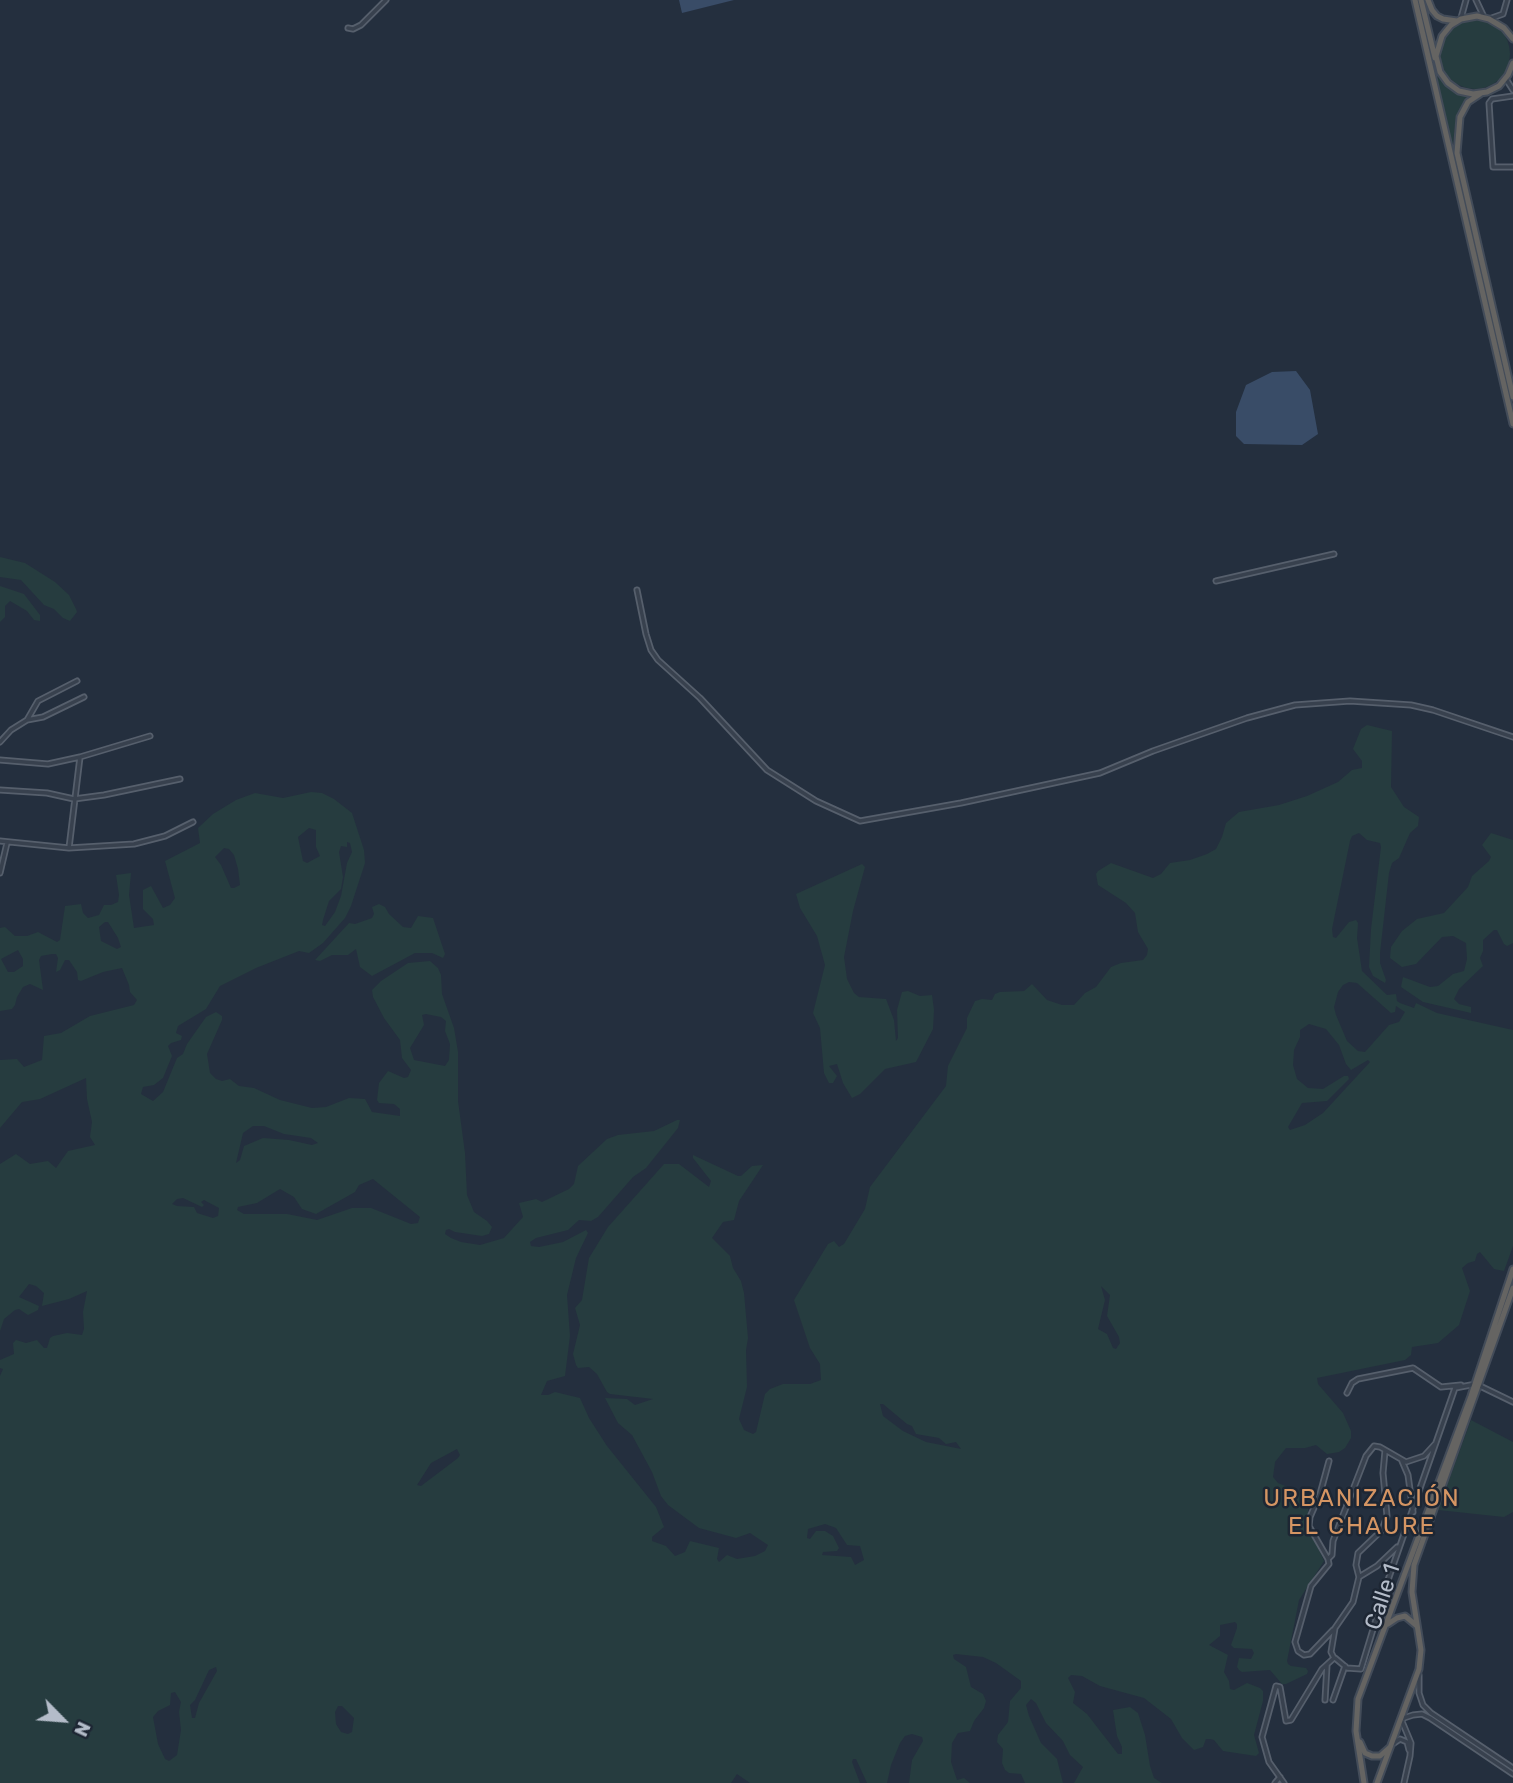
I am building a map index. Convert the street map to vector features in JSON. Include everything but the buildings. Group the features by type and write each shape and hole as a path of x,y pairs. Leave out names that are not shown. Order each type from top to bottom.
{"highway":[{"path":"1415,0 1513,424"},
{"path":"1421,0 1443,78 1453,88 1480,94"},
{"path":"1428,0 1432,10 1443,19 1487,18 1504,28 1513,39"},
{"path":"1435,88 1438,42 1446,30 1459,20"},
{"path":"1513,63 1506,79 1493,90 1468,102 1460,117 1457,153 1513,397"},
{"path":"1364,1783 1356,1725 1358,1699 1469,1401 1478,1385 1513,1269"},
{"path":"1377,1783 1419,1669 1419,1628 1412,1592 1414,1565 1513,1288"},
{"path":"1385,1627 1396,1618 1405,1616 1419,1628"},
{"path":"1356,1725 1365,1753 1380,1756 1391,1746"}],"street":[{"path":"348,28 361,25 386,0"},
{"path":"1459,20 1466,0"},
{"path":"1476,0 1487,18 1503,14 1507,0"},
{"path":"1506,79 1513,90"},
{"path":"1513,96 1492,99 1489,103 1493,167 1513,167"},
{"path":"1216,581 1334,554"},
{"path":"637,590 651,650 659,660 700,698 767,770 816,801 860,821 961,803 1100,773 1208,731 1260,713 1295,705 1350,701 1411,705 1444,713 1513,737"},
{"path":"27,720 37,701 77,681"},
{"path":"0,742 11,730 27,720 43,717 84,697"},
{"path":"0,760 48,764 150,736"},
{"path":"69,848 80,757"},
{"path":"0,790 47,793 74,799 180,779"},
{"path":"0,841 69,848 145,843 192,822"},
{"path":"0,873 7,843"},
{"path":"1347,1393 1352,1383 1359,1379 1413,1368 1441,1387 1478,1385 1513,1402"},
{"path":"1465,1384 1471,1392 1469,1401"},
{"name":"Calle 1","path":"1345,1666 1354,1670 1361,1669 1402,1539 1455,1388 1465,1384"},
{"path":"1328,1559 1332,1555 1333,1541 1366,1456 1374,1446 1406,1462 1423,1456 1436,1442"},
{"path":"1329,1461 1309,1526 1329,1564 1311,1586 1295,1642 1298,1651 1304,1655 1310,1654 1335,1628 1353,1602 1359,1577 1356,1565 1358,1553 1382,1530 1387,1516 1383,1473 1385,1451"},
{"path":"1402,1460 1408,1475 1413,1513"},
{"path":"1359,1577 1377,1566 1395,1550 1402,1539"},
{"path":"1334,1700 1345,1666 1334,1658 1331,1652 1335,1628"},
{"path":"1284,1783 1269,1762 1262,1737 1276,1686 1280,1688 1286,1721 1291,1720 1334,1658"},
{"path":"1325,1700 1327,1665"},
{"path":"1419,1669 1419,1693 1423,1705 1513,1768"},
{"path":"1404,1783 1411,1743 1401,1719 1413,1714 1422,1714 1513,1774"},
{"path":"1391,1746 1400,1739 1407,1742 1410,1756"},
{"path":"1275,1783 1280,1777"}],"green space":[{"path":"1475,19 1500,29 1510,54 1500,79 1475,89 1450,79 1440,54 1450,29"},
{"path":"1437,77 1468,98 1456,116 1453,143 1450,143"},
{"path":"0,557 25,563 55,582 69,595 76,609 77,612 70,621 44,605 21,580 0,577"},
{"path":"0,586 24,594 40,615 40,621 34,620 27,611 10,601 5,606 5,617 0,622"},
{"path":"1367,725 1392,731 1391,787 1404,807 1419,817 1418,826 1410,833 1389,873 1380,953 1385,983 1373,976 1369,967 1381,847 1380,843 1367,840 1359,833 1352,836 1350,841 1332,929 1333,937 1336,938 1349,922 1356,920 1362,971 1387,995 1396,994 1400,1003 1414,1008 1416,1003 1437,1013 1513,1030 1513,1246 1504,1271 1494,1269 1480,1252 1475,1261 1462,1268 1470,1291 1459,1325 1438,1343 1412,1347 1411,1355 1405,1360 1317,1378 1318,1384 1343,1413 1351,1431 1351,1438 1339,1452 1327,1454 1316,1445 1286,1448 1275,1462 1273,1477 1278,1483 1295,1490 1302,1491 1312,1486 1313,1490 1308,1510 1308,1526 1324,1561 1299,1600 1287,1661 1291,1666 1306,1668 1307,1674 1282,1684 1270,1670 1239,1670 1239,1658 1251,1659 1254,1653 1252,1649 1234,1648 1231,1645 1237,1628 1235,1622 1220,1625 1220,1636 1209,1645 1228,1655 1224,1672 1230,1689 1234,1690 1247,1683 1263,1691 1254,1735 1259,1753 1256,1756 1223,1751 1210,1739 1206,1739 1203,1747 1194,1750 1182,1738 1171,1719 1144,1698 1100,1686 1082,1676 1071,1675 1068,1678 1075,1692 1073,1703 1087,1714 1118,1754 1122,1754 1122,1747 1117,1736 1113,1710 1130,1707 1138,1713 1154,1778 1162,1783 1074,1783 1083,1767 1070,1755 1063,1741 1046,1723 1036,1703 1031,1699 1026,1705 1029,1716 1041,1743 1057,1759 1063,1783 1025,1783 1021,1774 1005,1770 1002,1763 1003,1749 997,1742 998,1735 1008,1722 1010,1701 1021,1688 1021,1681 983,1657 956,1654 953,1655 954,1659 966,1667 971,1687 983,1694 986,1701 970,1731 958,1733 952,1743 951,1762 957,1780 964,1778 970,1783 909,1783 912,1760 923,1741 922,1737 912,1734 905,1736 900,1743 887,1783 867,1783 856,1759 853,1759 860,1783 750,1783 737,1774 731,1783 0,1783 0,1376 3,1369 0,1368 0,1360 14,1354 13,1343 16,1340 26,1343 37,1340 47,1348 53,1336 67,1333 82,1335 87,1291 42,1306 44,1293 29,1284 19,1297 39,1306 38,1310 28,1315 19,1309 15,1310 4,1319 0,1331 0,1164 16,1154 30,1164 48,1161 56,1168 68,1151 95,1145 90,1137 92,1122 86,1078 40,1099 22,1102 0,1128 0,1060 17,1059 24,1067 42,1060 44,1036 61,1033 90,1016 134,1005 137,1000 130,992 122,968 81,981 78,980 77,972 69,960 65,960 56,972 58,958 56,954 52,954 41,956 39,960 43,990 30,984 23,987 12,1009 0,1011 0,928 5,927 15,936 38,932 57,942 60,940 65,906 81,904 83,913 88,918 99,915 104,905 118,902 116,875 131,873 129,895 134,928 154,925 153,919 143,909 143,890 151,886 163,908 170,905 175,898 165,861 200,843 198,828 213,814 236,800 255,793 283,798 311,792 322,793 352,813 364,850 365,863 345,918 323,943 309,953 299,951 220,986 206,1009 178,1026 176,1033 182,1036 181,1040 168,1046 172,1056 163,1078 154,1085 143,1087 141,1094 153,1101 163,1092 177,1058 183,1054 206,1017 216,1012 222,1016 222,1020 207,1054 210,1073 216,1079 230,1079 239,1086 254,1088 280,1100 312,1108 326,1107 349,1098 365,1099 372,1112 400,1116 400,1109 394,1104 379,1103 377,1100 379,1083 388,1071 404,1078 408,1077 411,1070 402,1058 400,1040 384,1018 372,990 408,963 430,961 441,975 442,994 454,1028 458,1052 458,1101 467,1195 474,1212 492,1227 489,1234 482,1236 446,1230 445,1234 451,1238 480,1245 504,1238 523,1217 519,1203 536,1199 542,1202 569,1189 574,1184 578,1166 607,1139 654,1131 680,1120 678,1128 646,1168 633,1177 598,1217 591,1221 579,1220 568,1230 530,1242 531,1246 539,1247 563,1242 586,1230 588,1233 576,1258 567,1295 570,1336 565,1376 547,1381 541,1395 555,1392 580,1398 607,1446 656,1507 664,1527 652,1537 652,1541 666,1546 675,1556 685,1552 690,1541 719,1548 719,1562 727,1555 737,1559 755,1556 765,1551 768,1545 750,1533 736,1538 699,1528 668,1505 661,1496 652,1472 632,1435 618,1423 605,1398 627,1399 635,1405 653,1399 610,1394 589,1367 578,1368 576,1365 573,1354 580,1325 575,1308 582,1300 589,1258 608,1227 664,1164 679,1164 709,1187 711,1181 693,1155 738,1176 752,1166 763,1165 739,1201 734,1220 723,1222 712,1238 730,1256 744,1293 748,1338 747,1387 739,1419 744,1430 753,1434 756,1432 765,1394 770,1389 783,1384 810,1384 821,1380 820,1364 810,1348 794,1300 828,1244 834,1241 839,1247 844,1244 865,1209 870,1187 946,1086 948,1066 967,1028 967,1018 975,1001 992,1000 995,994 1000,992 1024,991 1032,984 1047,1000 1062,1005 1074,1005 1085,993 1096,987 1111,967 1143,960 1148,949 1138,932 1135,913 1126,903 1098,885 1098,871 1111,863 1153,878 1161,874 1170,863 1207,854 1216,849 1226,823 1239,812 1279,805 1307,796 1338,782 1352,770 1362,768 1362,761 1353,749 1361,729","holes":["309,828 316,830 316,847 320,856 307,863 303,861 298,837","347,842 350,843 352,852 347,863 341,896 335,912 325,926 322,925 329,901 341,889 343,877 339,852 341,846 347,847","224,848 234,855 238,869 240,885 231,888 215,857","105,922 108,922 118,938 121,947 117,949 101,941 99,927","18,950 23,966 14,972 8,972 1,959","1349,982 1357,983 1391,1013 1395,1012 1396,1006 1405,1012 1399,1022 1389,1025 1365,1052 1358,1051 1347,1041 1334,1007 1338,992","422,1015 441,1017 446,1021 445,1031 450,1044 449,1060 445,1066 414,1060 410,1048 424,1025","1309,1024 1326,1029 1339,1045 1351,1070 1368,1060 1370,1062 1323,1113 1305,1125 1290,1130 1288,1127 1302,1103 1327,1101 1349,1079 1344,1076 1323,1089 1308,1088 1297,1079 1293,1065 1300,1030","253,1126 264,1126 284,1134 311,1138 318,1143 312,1145 263,1138 244,1146 240,1160 236,1163 243,1133","373,1179 420,1217 418,1223 411,1224 371,1208 352,1208 317,1220 287,1214 244,1214 237,1210 238,1207 257,1203 280,1189 294,1197 302,1209 316,1214 355,1192 359,1185","183,1198 202,1207 204,1205 201,1202 204,1200 219,1208 218,1216 213,1218 197,1213 194,1207 172,1204 177,1199","1101,1286 1110,1295 1107,1316 1119,1337 1120,1343 1116,1349 1107,1334 1098,1329 1105,1300","880,1404 912,1426 916,1434 939,1438 946,1444 956,1442 961,1449 926,1442 903,1431 883,1416","457,1449 460,1455 458,1458 421,1486 417,1485 431,1463","825,1524 836,1528 847,1545 860,1546 864,1560 855,1565 851,1557 822,1555 823,1552 837,1551 839,1548 833,1536 825,1531 816,1531 810,1539 807,1538 808,1529","216,1667 217,1671 199,1703 195,1718 192,1718 190,1705 209,1670","175,1692 181,1702 181,1730 177,1755 169,1761 165,1759 158,1744 153,1717 170,1705 171,1693","338,1706 342,1706 354,1718 352,1732 341,1732 336,1724 335,1712"]},
{"path":"1491,833 1513,840 1513,943 1507,946 1504,944 1497,930 1483,940 1480,958 1483,966 1459,989 1454,999 1459,1004 1471,1007 1471,1013 1423,1002 1401,987 1403,977 1430,987 1438,986 1453,974 1464,971 1467,959 1466,943 1453,936 1442,937 1416,964 1402,967 1390,958 1391,947 1402,931 1417,919 1444,913 1468,887 1472,876 1491,857 1482,845"},
{"path":"862,864 865,867 844,957 847,979 859,997 886,999 894,1020 896,1041 897,1010 902,992 908,991 920,996 932,995 934,1010 933,1029 916,1062 885,1069 860,1094 852,1098 843,1083 837,1064 829,1066 837,1076 833,1083 829,1083 824,1073 820,1028 813,1013 825,965 817,936 800,908 796,894"},
{"path":"379,904 403,927 411,928 418,916 433,918 445,954 443,958 432,953 415,953 372,976 360,967 356,949 348,955 332,955 320,961 315,960 349,923 355,924 372,918 372,907"},
{"path":"1471,1420 1513,1442 1513,1512 1504,1517 1438,1510"}],"water":[{"path":"679,0 734,0 682,13"},
{"path":"1296,371 1310,390 1318,434 1302,445 1244,444 1236,436 1236,412 1246,385 1272,372"}],"district":[{"name":"URBANIZACIÓN EL CHAURE","path":"1362,1513"}]}
